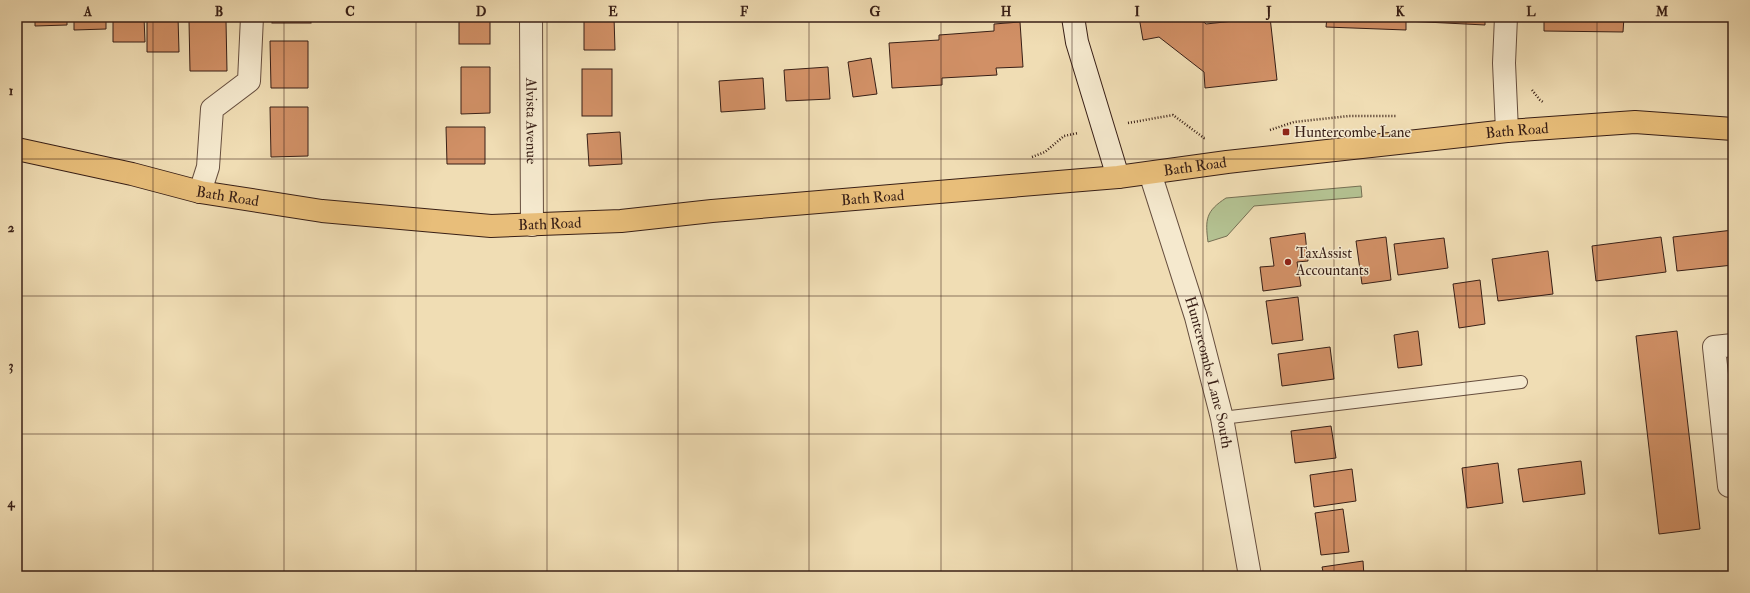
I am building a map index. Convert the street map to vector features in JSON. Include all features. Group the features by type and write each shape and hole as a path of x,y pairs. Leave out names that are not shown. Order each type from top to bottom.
{"main road":[{"name":"Bath Road","path":"17,149 132,174 200,192 322,211 490,226 621,221 712,211 1118,177 1227,162 1507,131 1636,122 1733,129"}],"street":[{"path":"200,192 208,167 212,109 250,81 252,17"},
{"name":"Alvista Avenue","path":"531,17 532,225"},
{"path":"1073,17 1077,42 1118,177"},
{"path":"1506,17 1505,88 1507,131"},
{"name":"Huntercombe Lane South","path":"1150,173 1196,317 1222,418 1250,576"},
{"path":"1729,486 1714,347 1733,345"}],"lane":[{"path":"1222,418 1521,382"}],"path":[{"path":"1505,88 1530,88 1540,100 1545,103"},
{"path":"1028,159 1045,152 1064,136 1173,115 1204,138 1211,138"},
{"path":"1267,131 1294,122 1302,121 1348,116 1402,116"}],"green space":[{"path":"1361,186 1362,197 1254,206 1227,236 1208,242 1208,216 1214,207 1226,198"}],"building":[{"path":"35,17 67,17 67,25 35,26"},
{"path":"74,17 106,17 106,29 74,30"},
{"path":"113,17 144,17 145,42 113,42"},
{"path":"147,17 178,17 179,52 147,52"},
{"path":"272,17 311,17 311,23 272,23"},
{"path":"459,17 490,17 490,44 459,44"},
{"path":"584,17 614,17 615,50 584,50"},
{"path":"1139,17 1198,17 1206,24 1270,17 1277,80 1205,88 1204,72 1159,37 1143,40"},
{"path":"1327,17 1485,17 1485,25 1406,21 1406,30 1326,27"},
{"path":"1544,17 1624,17 1623,32 1544,31"},
{"path":"189,21 226,21 227,71 190,71"},
{"path":"1020,22 1023,67 996,68 997,75 942,78 942,85 892,88 889,43 939,40 939,35 994,31 994,24"},
{"path":"270,41 308,41 308,88 271,88"},
{"path":"871,58 877,94 853,97 848,62"},
{"path":"461,67 490,67 490,113 461,114"},
{"path":"828,67 830,99 786,101 784,70"},
{"path":"582,69 612,69 612,116 582,116"},
{"path":"763,78 765,109 721,112 719,81"},
{"path":"270,107 308,107 308,156 271,157"},
{"path":"446,127 485,127 485,164 447,164"},
{"path":"620,132 622,164 589,166 587,134"},
{"path":"1733,230 1733,265 1677,271 1673,237"},
{"name":"TaxAssist Accountants","path":"1305,233 1308,261 1297,262 1301,286 1263,291 1260,267 1274,266 1270,238"},
{"path":"1386,237 1391,280 1362,284 1356,241"},
{"path":"1661,237 1666,272 1596,281 1592,246"},
{"path":"1444,238 1448,268 1398,275 1394,244"},
{"path":"1548,251 1553,294 1498,301 1492,259"},
{"path":"1480,280 1485,324 1459,328 1453,284"},
{"path":"1298,297 1303,340 1272,344 1266,301"},
{"path":"1418,331 1422,365 1398,368 1394,335"},
{"path":"1677,331 1700,529 1659,534 1636,336"},
{"path":"1330,347 1334,379 1282,386 1278,354"},
{"path":"1331,426 1336,458 1295,463 1291,431"},
{"path":"1581,461 1585,494 1523,502 1518,469"},
{"path":"1498,463 1503,503 1467,508 1462,468"},
{"path":"1352,469 1356,501 1314,507 1310,475"},
{"path":"1343,509 1349,552 1321,555 1315,513"},
{"path":"1363,561 1364,576 1324,576 1322,567"}],"place":[{"name":"Huntercombe Lane","path":"1286,132"},
{"name":"TaxAssist Accountants","path":"1288,262"}]}
